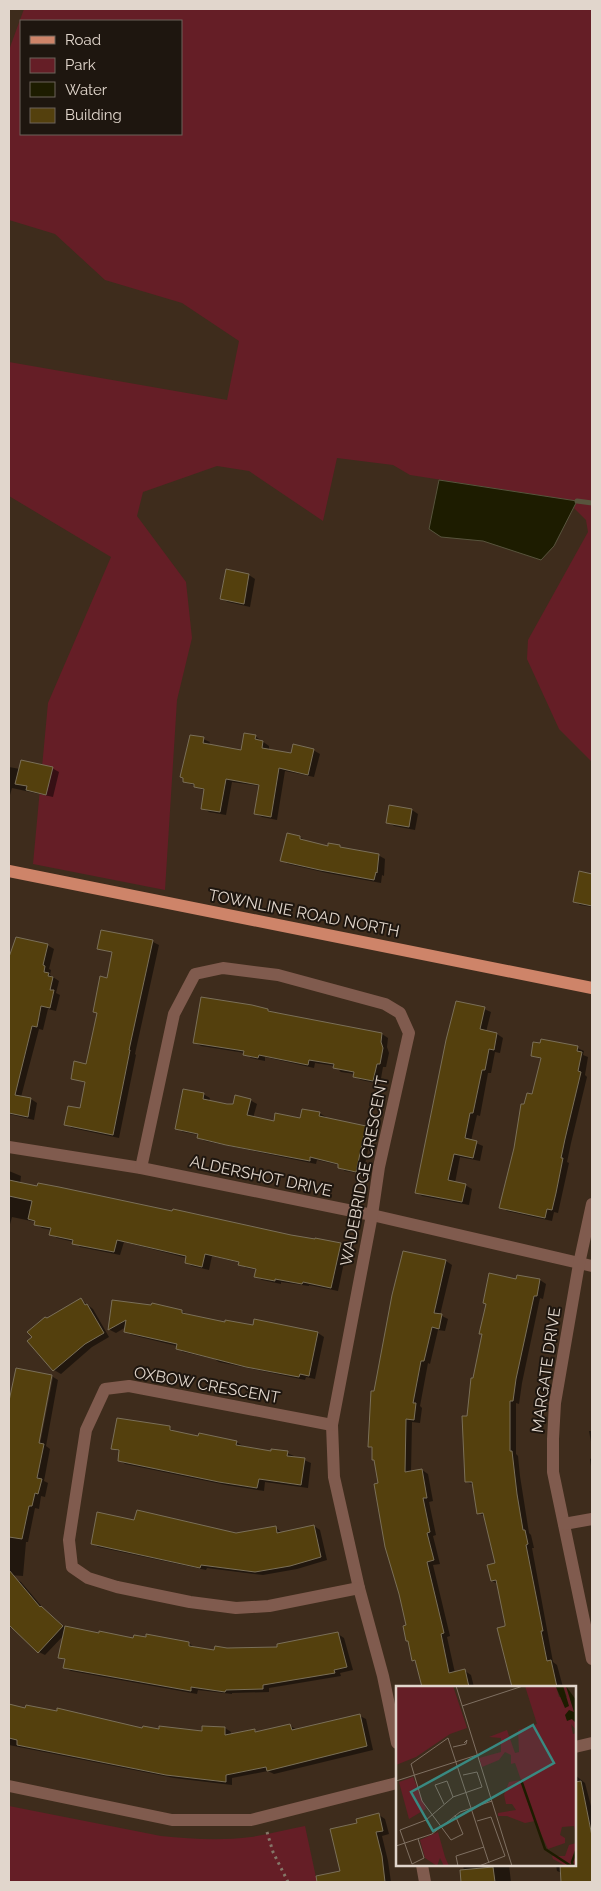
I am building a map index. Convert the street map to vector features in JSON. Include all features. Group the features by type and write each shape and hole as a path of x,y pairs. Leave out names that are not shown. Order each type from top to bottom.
{"main road":[{"name":"TOWNLINE ROAD NORTH","path":"9,870 592,988"}],"street":[{"name":"WADEBRIDGE CRESCENT","path":"141,1168 174,1014 195,974 223,968 278,975 385,1004 400,1012 409,1033 379,1167 372,1215 332,1425 334,1478 359,1588 383,1676 396,1738"},
{"name":"ALDERSHOT DRIVE","path":"9,1147 141,1168 372,1215 592,1266"},
{"name":"MARGATE DRIVE","path":"592,1204 579,1264 555,1403 553,1472 592,1659"},
{"name":"OXBOW CRESCENT","path":"332,1425 129,1386 106,1389 86,1430 69,1540 72,1567 88,1578 117,1587 190,1602 236,1608 269,1606 359,1588"},
{"path":"564,1524 592,1519"},
{"path":"576,1747 592,1743"},
{"path":"9,1786 172,1820 250,1820 396,1783"},
{"path":"422,1866 425,1882"}],"path":[{"path":"267,1832 273,1852 288,1882"}],"green space":[{"path":"24,9 592,9 592,762 559,729 527,659 528,640 588,532 586,520 574,508 577,501 410,475 393,465 337,458 323,521 249,471 217,466 143,492 137,516 186,582 192,638 177,700 165,890 33,864 48,703 111,557 9,496 9,362 227,400 239,341 182,303 105,280 55,234 9,220 9,50"},
{"path":"9,1806 161,1836 184,1838 240,1838 305,1826 317,1882 9,1882"}],"water":[{"path":"439,480 577,501 554,546 541,560 483,541 441,537 429,529"}],"building":[{"path":"226,569 249,574 244,604 220,599"},
{"path":"244,733 256,735 255,739 263,741 262,748 291,753 293,744 314,749 308,775 279,768 271,817 254,814 259,785 226,779 220,812 201,809 204,789 194,787 194,784 183,782 183,778 180,777 190,735 204,737 203,743 241,750"},
{"path":"21,760 53,767 46,795 26,790 27,786 15,784"},
{"path":"389,805 412,809 409,827 386,823"},
{"path":"287,833 300,836 300,839 328,846 328,843 379,854 377,873 374,880 280,861"},
{"path":"579,871 592,874 592,906 573,902"},
{"path":"101,930 153,940 113,1135 64,1125 68,1106 80,1108 85,1082 71,1079 74,1061 86,1064 97,1013 93,1012 100,976 107,978 112,952 97,949"},
{"path":"16,937 48,944 43,965 45,966 44,972 49,973 48,976 53,977 50,990 54,990 50,1008 41,1006 37,1027 32,1026 15,1095 31,1098 28,1117 9,1113 9,957"},
{"path":"201,997 252,1005 268,1009 268,1011 382,1033 381,1042 383,1048 380,1064 377,1064 373,1081 353,1077 354,1072 333,1068 334,1064 309,1060 308,1065 259,1055 258,1058 243,1055 244,1051 193,1043"},
{"path":"456,1001 485,1007 480,1029 497,1033 494,1050 489,1049 485,1070 482,1070 473,1113 470,1113 465,1138 477,1141 473,1158 454,1154 448,1180 466,1184 462,1202 415,1193 446,1040"},
{"path":"541,1039 578,1046 577,1051 582,1052 578,1071 581,1072 561,1158 563,1158 556,1193 552,1210 547,1209 545,1218 499,1208 514,1148 521,1104 524,1104 527,1093 532,1094 541,1058 531,1056 533,1042 540,1043"},
{"path":"183,1089 204,1093 203,1099 227,1104 233,1104 235,1095 251,1099 247,1115 274,1121 275,1113 300,1118 302,1109 320,1112 319,1116 366,1126 356,1172 338,1168 338,1164 310,1157 310,1161 226,1145 197,1138 198,1134 175,1129"},
{"path":"9,1180 37,1186 38,1183 172,1211 173,1209 291,1235 341,1243 331,1288 303,1282 302,1284 254,1277 256,1269 238,1265 239,1262 205,1254 202,1267 185,1263 186,1256 117,1240 114,1252 72,1244 73,1240 49,1235 51,1228 34,1225 35,1221 28,1219 32,1201 9,1196"},
{"path":"403,1251 446,1260 434,1313 442,1314 439,1329 432,1327 424,1361 421,1361 413,1403 416,1403 414,1420 406,1419 405,1472 422,1469 427,1498 423,1498 430,1532 427,1533 434,1560 427,1562 444,1633 441,1634 449,1673 465,1669 469,1686 422,1686 415,1660 412,1661 408,1641 406,1641 403,1626 406,1625 385,1547 374,1484 378,1483 374,1460 372,1460 372,1447 368,1447 371,1391 374,1391 392,1295"},
{"path":"489,1273 516,1279 517,1275 540,1279 537,1296 534,1296 513,1401 510,1401 510,1451 512,1451 523,1530 525,1530 528,1544 526,1545 543,1631 541,1631 547,1661 551,1660 557,1686 512,1686 497,1628 505,1626 505,1624 496,1580 491,1581 487,1565 495,1563 483,1513 477,1514 472,1482 465,1482 462,1416 467,1416 471,1378 473,1378 482,1334 479,1334 486,1304 483,1303"},
{"path":"81,1298 85,1305 87,1304 104,1333 85,1344 53,1371 27,1341 32,1337 27,1332 45,1317 47,1318"},
{"path":"112,1300 151,1305 152,1303 182,1310 182,1313 225,1322 225,1320 253,1325 254,1319 318,1332 309,1376 300,1374 299,1377 246,1367 176,1349 177,1344 124,1332 126,1320 108,1330"},
{"path":"16,1368 52,1375 39,1443 44,1444 37,1478 42,1479 38,1494 35,1493 32,1506 29,1506 22,1539 9,1537 9,1401"},
{"path":"117,1418 170,1426 170,1430 198,1436 199,1433 237,1441 236,1445 271,1451 271,1449 288,1451 287,1456 305,1458 301,1485 259,1479 257,1488 118,1461 119,1450 111,1449"},
{"path":"137,1510 236,1533 276,1526 277,1533 314,1525 321,1557 290,1566 255,1572 201,1565 200,1568 91,1544 97,1512 134,1520"},
{"path":"9,1570 40,1607 63,1626 38,1653 9,1625"},
{"path":"65,1626 133,1638 134,1635 146,1637 146,1634 189,1642 189,1646 214,1650 215,1646 227,1648 277,1647 277,1644 338,1632 347,1667 334,1670 335,1673 263,1685 263,1689 226,1690 225,1692 191,1687 191,1691 63,1668 65,1659 58,1658"},
{"path":"9,1704 25,1708 26,1705 57,1711 57,1708 142,1728 143,1726 159,1729 159,1726 202,1731 202,1726 225,1727 225,1735 255,1729 255,1732 290,1724 292,1730 360,1714 367,1746 267,1771 266,1767 226,1775 226,1782 166,1775 17,1745 17,1740 9,1738"},
{"path":"581,1781 592,1836 592,1882 561,1882 560,1866 576,1866 576,1782"},
{"path":"379,1813 383,1831 376,1832 382,1856 385,1882 317,1882 316,1876 340,1871 330,1829 357,1823 356,1819"},
{"path":"493,1867 495,1882 461,1882 460,1870"}],"waterway":[{"path":"577,501 592,503"}]}
